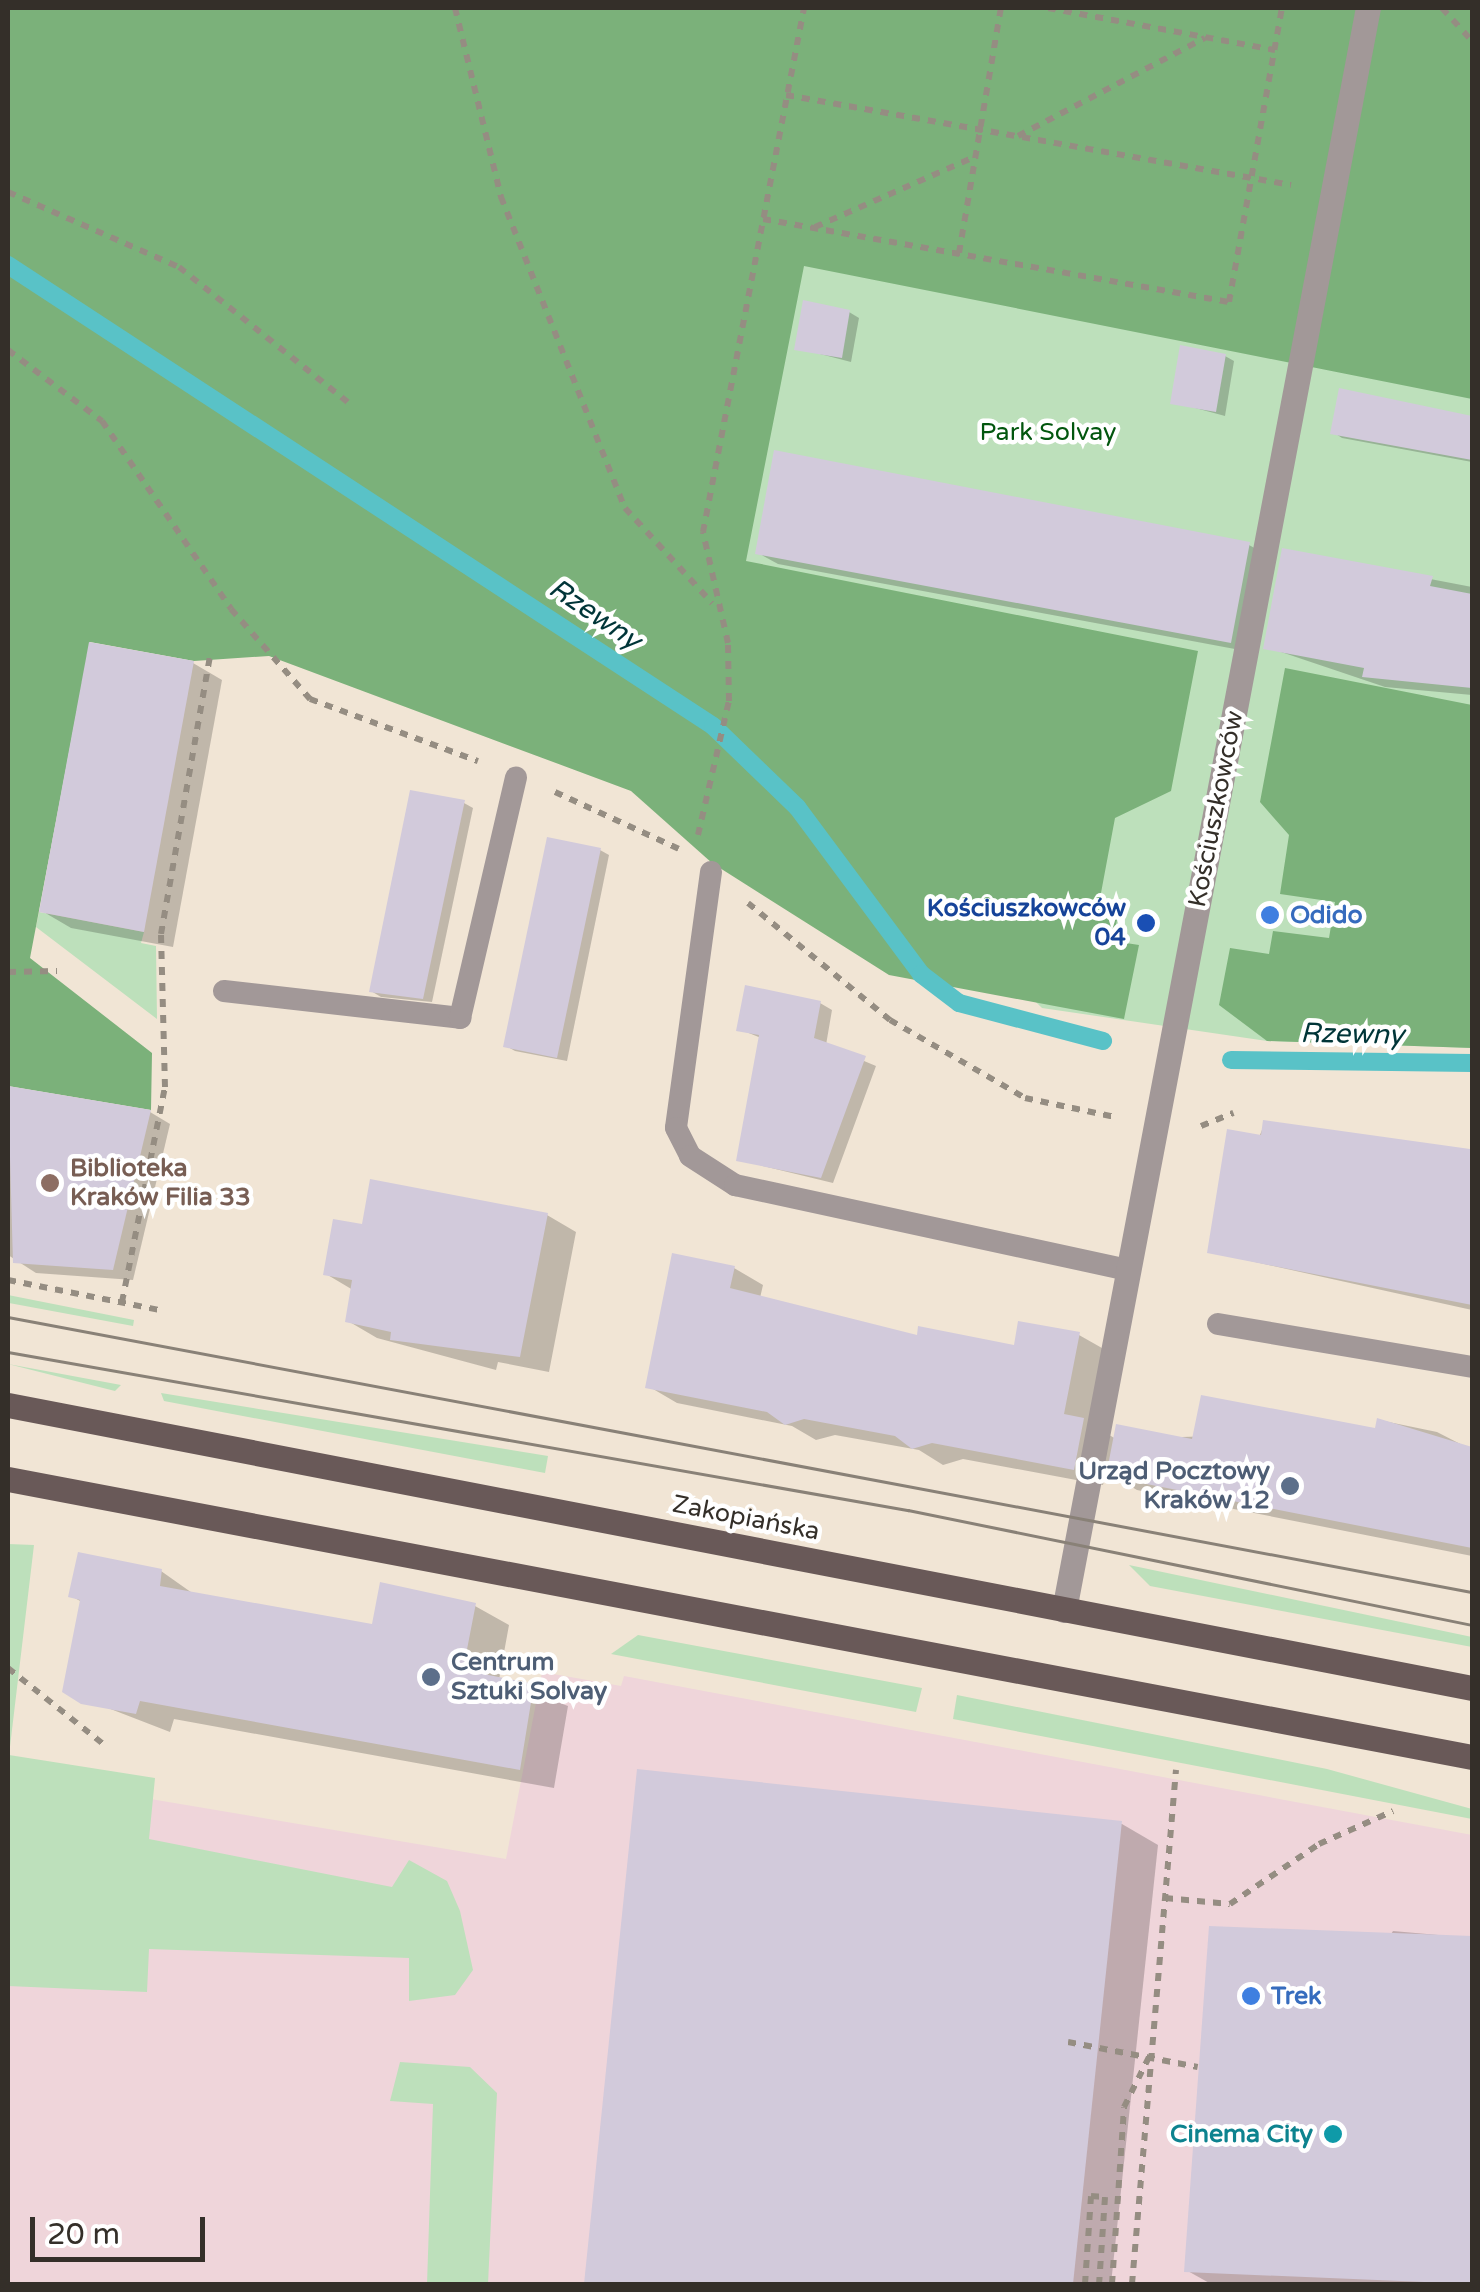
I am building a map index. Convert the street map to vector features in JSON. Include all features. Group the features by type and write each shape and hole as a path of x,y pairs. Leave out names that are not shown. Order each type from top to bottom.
{"main road":[{"name":"Zakopiańska","path":"8,1406 1472,1688"},
{"path":"8,1479 1472,1757"}],"street":[{"name":"Kościuszkowców","path":"1064,1610 1368,8"}],"lane":[{"path":"224,991 460,1018 516,777"},
{"path":"711,872 676,1128 690,1156 735,1185 1129,1270"},
{"path":"1218,1324 1472,1367"}],"path":[{"path":"455,8 502,197 625,508 715,606"},
{"path":"691,856 712,787 728,701 728,643 715,606 703,532 804,8"},
{"path":"959,253 1002,8"},
{"path":"1048,8 1275,50"},
{"path":"763,219 1229,302 1282,8"},
{"path":"1442,8 1472,41"},
{"path":"1018,136 1206,38"},
{"path":"786,94 1293,186"},
{"path":"815,228 978,156"},
{"path":"8,192 179,267 351,406"},
{"path":"8,350 102,421 231,609 310,699"},
{"path":"122,1302 165,1087 161,934 210,655"},
{"path":"8,972 58,971"},
{"path":"1188,1131 1232,1113"},
{"path":"8,1280 160,1310"},
{"path":"8,1668 107,1747"},
{"path":"1132,2284 1176,1770"},
{"path":"1165,1898 1230,1904 1320,1844 1393,1811"},
{"path":"1068,2042 1151,2053 1198,2067"},
{"path":"1112,2284 1124,2106 1151,2053"},
{"path":"1085,2284 1091,2196 1105,2197 1100,2284"}],"shaded area":[{"path":"542,1672 621,1686 624,1676 1472,1835 1472,2284 8,2284 8,1775 506,1859"}],"green space":[{"name":"Park Solvay","path":"8,8 1472,8 1472,1048 1267,1041 1042,1008"},
{"name":"Park Solvay","path":"8,8 1472,8 1472,399 804,266 746,561 1198,651 1171,791 1115,818 1098,909 1118,914 1113,941 1139,945 1124,1019 889,975 712,863 631,791 269,656 194,661 90,642 30,958 152,1053 151,1110 8,1086"},
{"path":"1285,668 1472,705 1472,1048 1267,1041 1219,1005 1230,948 1269,954 1273,931 1329,938 1335,902 1280,894 1289,835 1260,802"},
{"path":"39,912 144,932 141,943 156,946 157,1019 36,927"},
{"path":"8,1295 134,1320 133,1326 9,1303"},
{"path":"8,1364 121,1385 115,1391"},
{"path":"161,1393 548,1456 545,1473 164,1401"},
{"path":"8,1544 34,1545 9,1755 155,1778 149,1839 392,1887 409,1860 447,1881 460,1911 473,1970 455,1995 409,2001 409,1958 149,1949 147,1992 8,1986"},
{"path":"1129,1565 1472,1637 1472,1647 1150,1586"},
{"path":"638,1635 922,1688 916,1712 611,1654"},
{"path":"957,1695 1327,1769 1472,1809 1472,1819 953,1719"},
{"path":"400,2062 470,2067 497,2093 488,2284 427,2284 433,2104 390,2101"}],"building":[{"path":"803,300 850,310 842,358 794,350"},
{"path":"1180,345 1226,354 1216,412 1170,404"},
{"path":"1339,388 1472,416 1472,460 1330,434"},
{"path":"774,450 1250,542 1231,643 755,554"},
{"path":"1282,548 1433,576 1430,586 1472,594 1472,688 1362,677 1364,668 1263,649"},
{"path":"89,642 194,661 144,932 39,912"},
{"path":"410,790 465,800 423,999 369,992"},
{"path":"547,837 601,848 557,1058 503,1047"},
{"path":"745,985 821,1001 814,1038 866,1056 821,1178 736,1161 759,1035 736,1031"},
{"path":"8,1086 151,1110 113,1270 13,1263"},
{"path":"1263,1120 1470,1149 1472,1305 1207,1253 1227,1129 1261,1135"},
{"path":"370,1179 548,1213 520,1357 390,1340 391,1332 345,1322 352,1280 323,1275 333,1219 362,1224"},
{"path":"672,1253 735,1266 730,1288 917,1335 918,1326 1014,1345 1018,1321 1080,1332 1064,1414 1084,1418 1074,1470 932,1443 912,1449 895,1436 804,1419 785,1425 767,1412 645,1388"},
{"path":"1201,1395 1375,1428 1377,1418 1472,1447 1472,1548 1106,1476 1116,1424 1192,1439"},
{"path":"78,1552 162,1569 160,1586 372,1624 380,1582 476,1603 463,1670 534,1684 520,1770 140,1701 136,1714 81,1704 62,1692 80,1600 68,1597"},
{"path":"637,1769 1122,1821 1073,2284 584,2284"},
{"name":"Cinema City","path":"1209,1926 1472,1936 1472,2284 1184,2272"}],"waterway":[{"name":"Rzewny","path":"8,265 713,726 797,807 921,974 959,1003 1103,1041"},
{"name":"Rzewny","path":"1231,1060 1472,1063"}],"tram line":[{"path":"8,1317 1472,1592"},
{"path":"8,1352 908,1510 1472,1625"}],"place":[{"name":"Odido","path":"1270,915"},
{"name":"Kościuszkowców 04","path":"1146,923"},
{"name":"Biblioteka Kraków Filia 33","path":"50,1183"},
{"name":"Urząd Pocztowy Kraków 12","path":"1290,1486"},
{"name":"Centrum Sztuki Solvay","path":"431,1677"},
{"name":"Trek","path":"1251,1996"},
{"name":"Cinema City","path":"1333,2134"}]}
